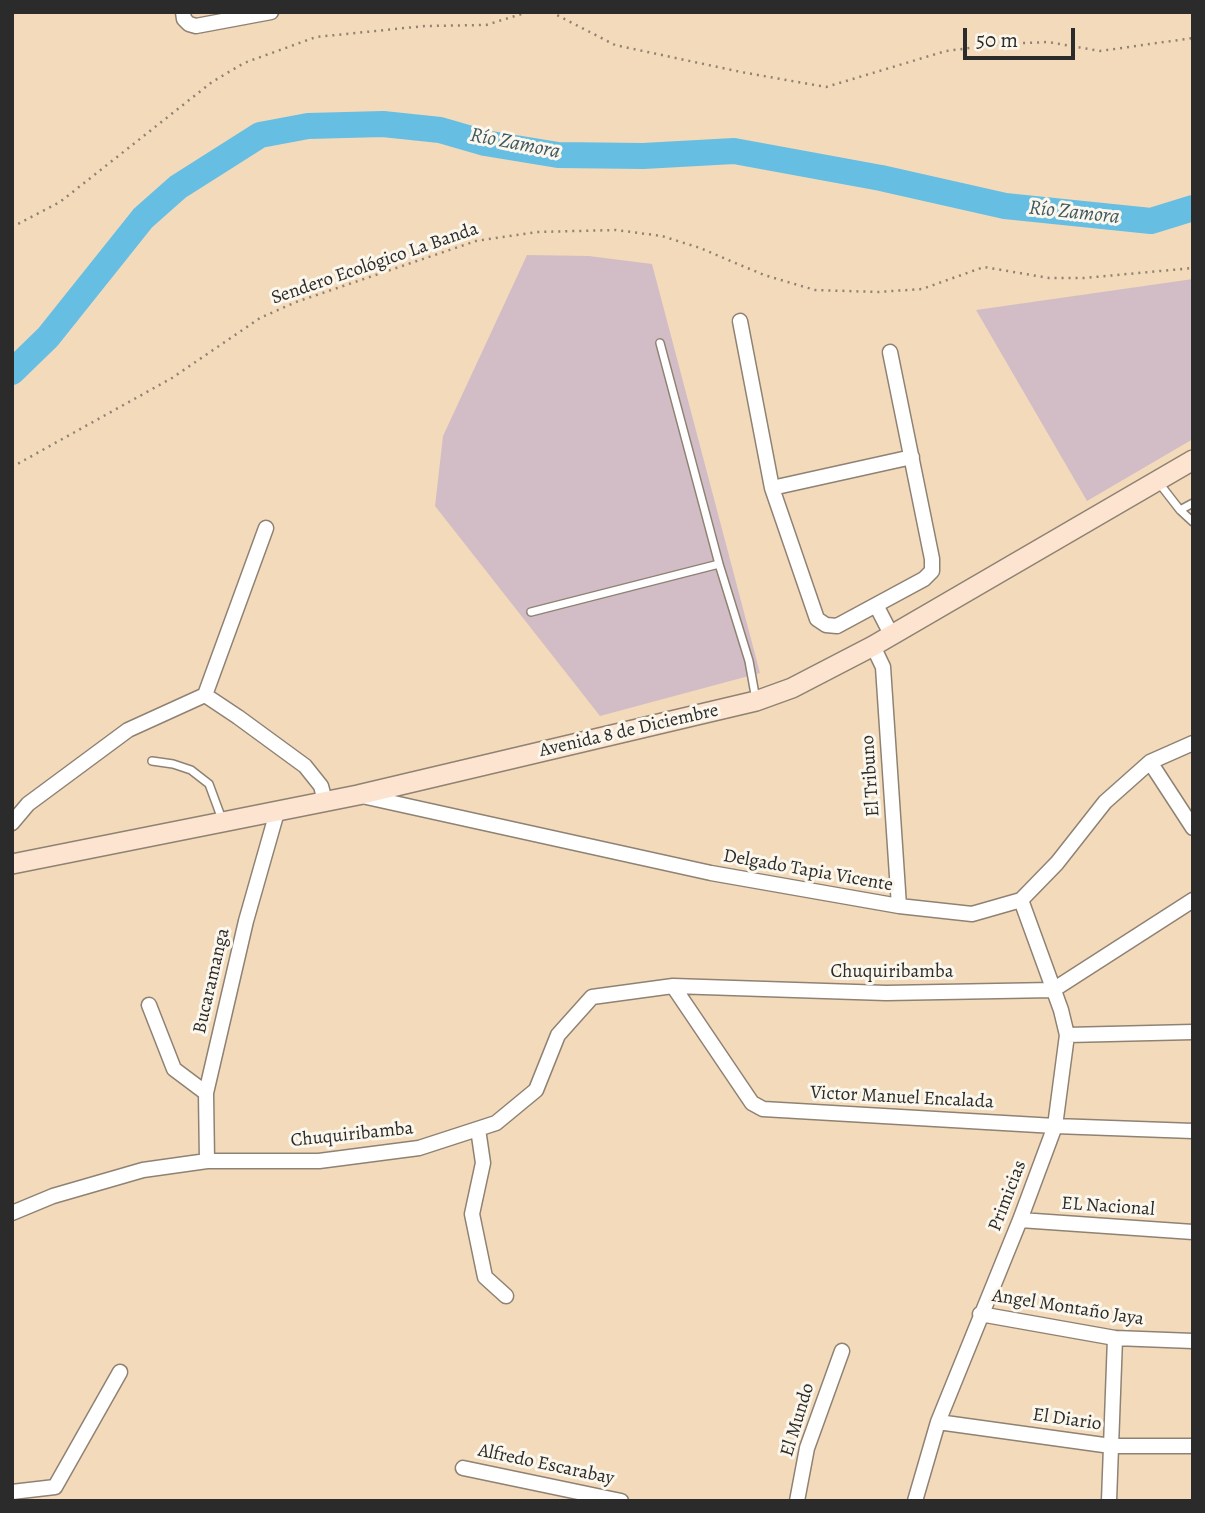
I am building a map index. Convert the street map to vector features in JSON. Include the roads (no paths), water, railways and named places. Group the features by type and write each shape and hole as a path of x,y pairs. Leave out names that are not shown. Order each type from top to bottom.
{"main road":[{"name":"Avenida 8 de Diciembre","path":"12,864 358,795 756,701 802,683 892,636 1193,460"}],"street":[{"path":"186,18 196,26 271,12"},
{"path":"740,321 772,488 817,619 826,625 837,626 924,579 932,571 932,559 890,352"},
{"path":"772,488 912,457"},
{"path":"12,823 29,804 128,730 205,695 266,528"},
{"path":"876,605 892,636"},
{"name":"El Tribuno","path":"873,646 883,667 899,906"},
{"path":"205,695 305,766 321,786 325,801"},
{"path":"1021,900 1056,863 1105,802 1150,762 1193,743"},
{"path":"1150,762 1193,828"},
{"name":"Delgado Tapia Vicente","path":"358,795 711,873 899,906 972,914 1021,900"},
{"name":"Bucaramanga","path":"207,1161 206,1093 246,922 277,812"},
{"name":"Primicias","path":"915,1501 938,1422 1055,1126 1068,1035 1021,900"},
{"path":"1054,990 1193,900"},
{"name":"Chuquiribamba","path":"12,1213 53,1196 143,1170 207,1161 319,1161 419,1148 496,1123 536,1090 558,1035 592,997 673,986 886,993 1054,990"},
{"name":"Victor Manuel Encalada","path":"673,986 751,1103 763,1109 1055,1126 1193,1130"},
{"path":"149,1006 174,1069 206,1093"},
{"path":"1068,1035 1193,1032"},
{"path":"478,1129 483,1163 472,1213 485,1277 506,1296"},
{"name":"EL Nacional","path":"1020,1220 1193,1232"},
{"name":"Angel Montaño Jaya","path":"980,1314 1115,1338 1193,1341"},
{"path":"1109,1501 1115,1338"},
{"name":"El Mundo","path":"797,1501 807,1448 842,1351"},
{"path":"12,1492 52,1494 120,1372"},
{"name":"El Diario","path":"938,1422 1111,1446 1193,1446"},
{"name":"Alfredo Escarabay","path":"463,1468 621,1501"}],"lane":[{"path":"660,343 719,564 749,661 756,701"},
{"path":"1158,480 1180,510 1193,522"},
{"path":"1180,510 1193,503"},
{"path":"531,612 719,564"},
{"path":"152,761 191,770 209,784 223,822"}],"waterway":[{"name":"Río Zamora","path":"12,372 48,337 143,218 178,187 260,135 308,126 383,124 440,130 485,143 558,155 643,156 734,151 881,178 1005,206 1151,221 1193,208"}]}
